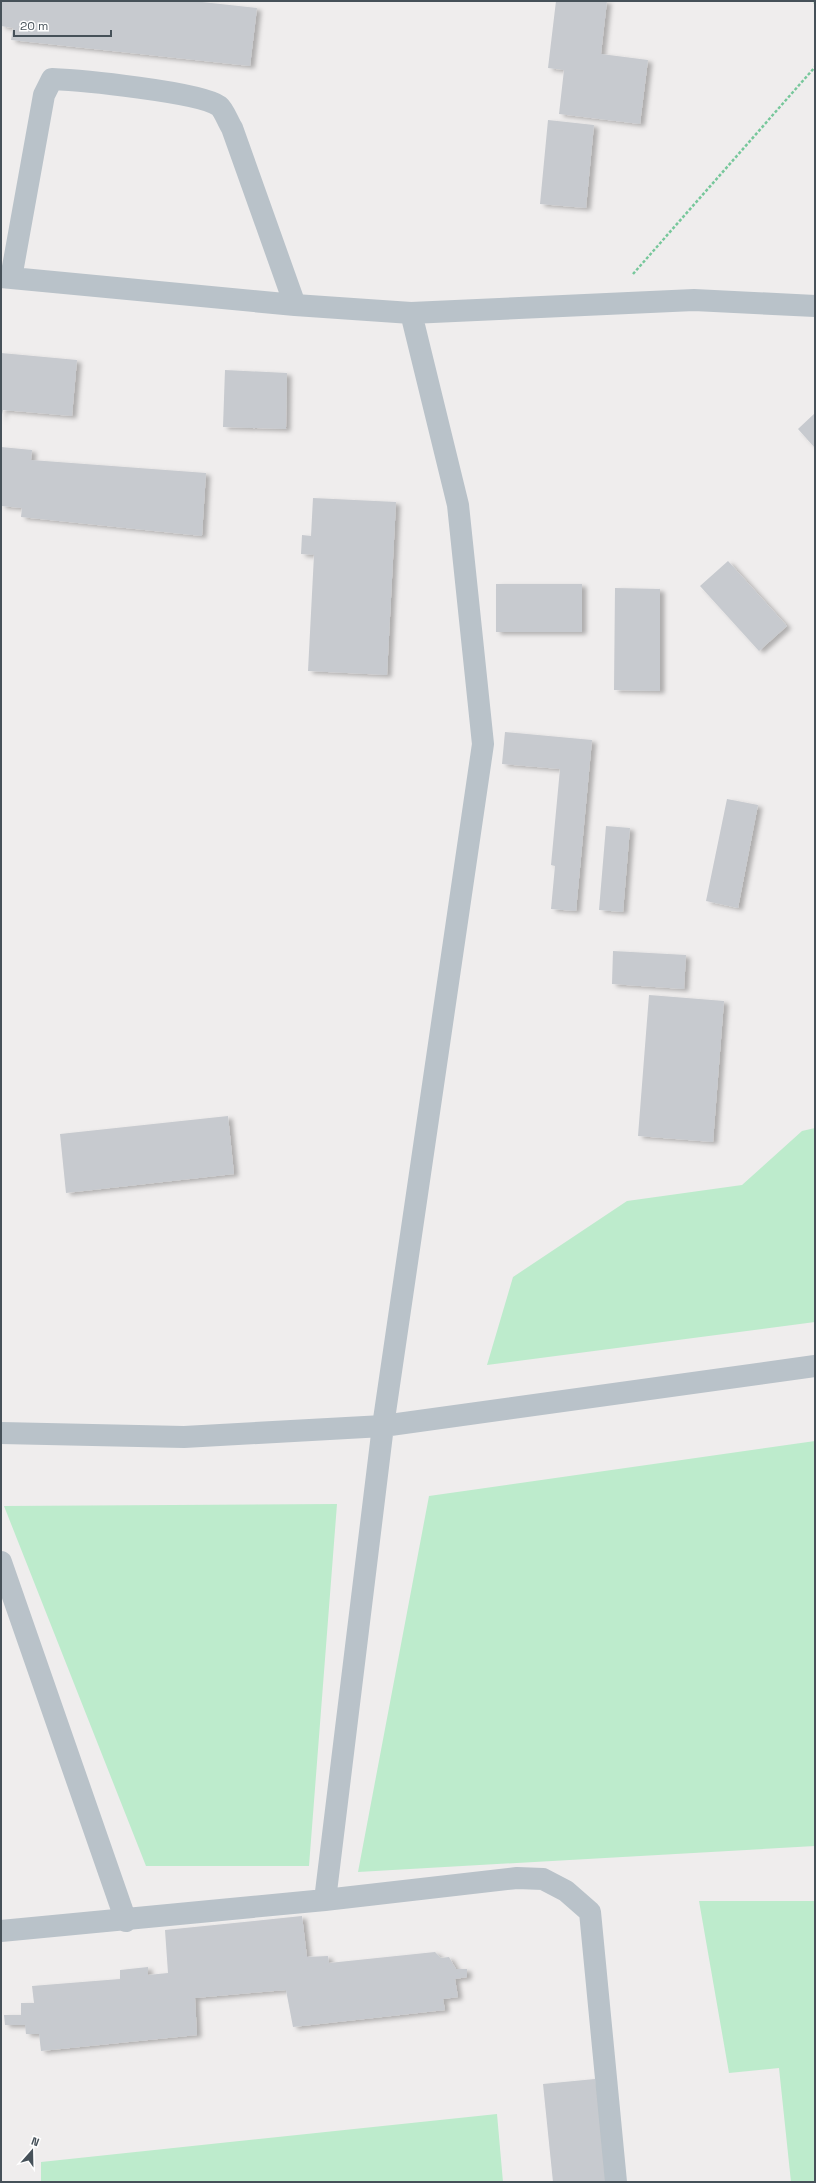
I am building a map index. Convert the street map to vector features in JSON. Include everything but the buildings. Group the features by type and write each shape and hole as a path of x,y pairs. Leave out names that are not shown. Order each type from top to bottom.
{"lane":[{"path":"296,305 232,128 219,107 193,97 77,80 52,79 44,95 6,277 296,305 411,313 694,300 815,306"},
{"path":"325,1900 383,1426 483,744 458,505 411,313"},
{"path":"1,1433 184,1437 383,1426 815,1366"},
{"path":"1,1562 126,1921"},
{"path":"1,1931 126,1921 517,1878 543,1879 566,1891 590,1912 616,2182"}],"path":[{"path":"609,304 815,67"}],"green space":[{"path":"815,1128 815,1322 487,1365 513,1277 627,1201 742,1185 802,1131"},
{"path":"815,1441 815,1846 358,1872 429,1496"},
{"path":"337,1504 309,1866 146,1866 4,1506"},
{"path":"699,1901 815,1901 815,2182 791,2182 779,2068 729,2073"},
{"path":"497,2114 503,2182 41,2182 41,2162"}]}
